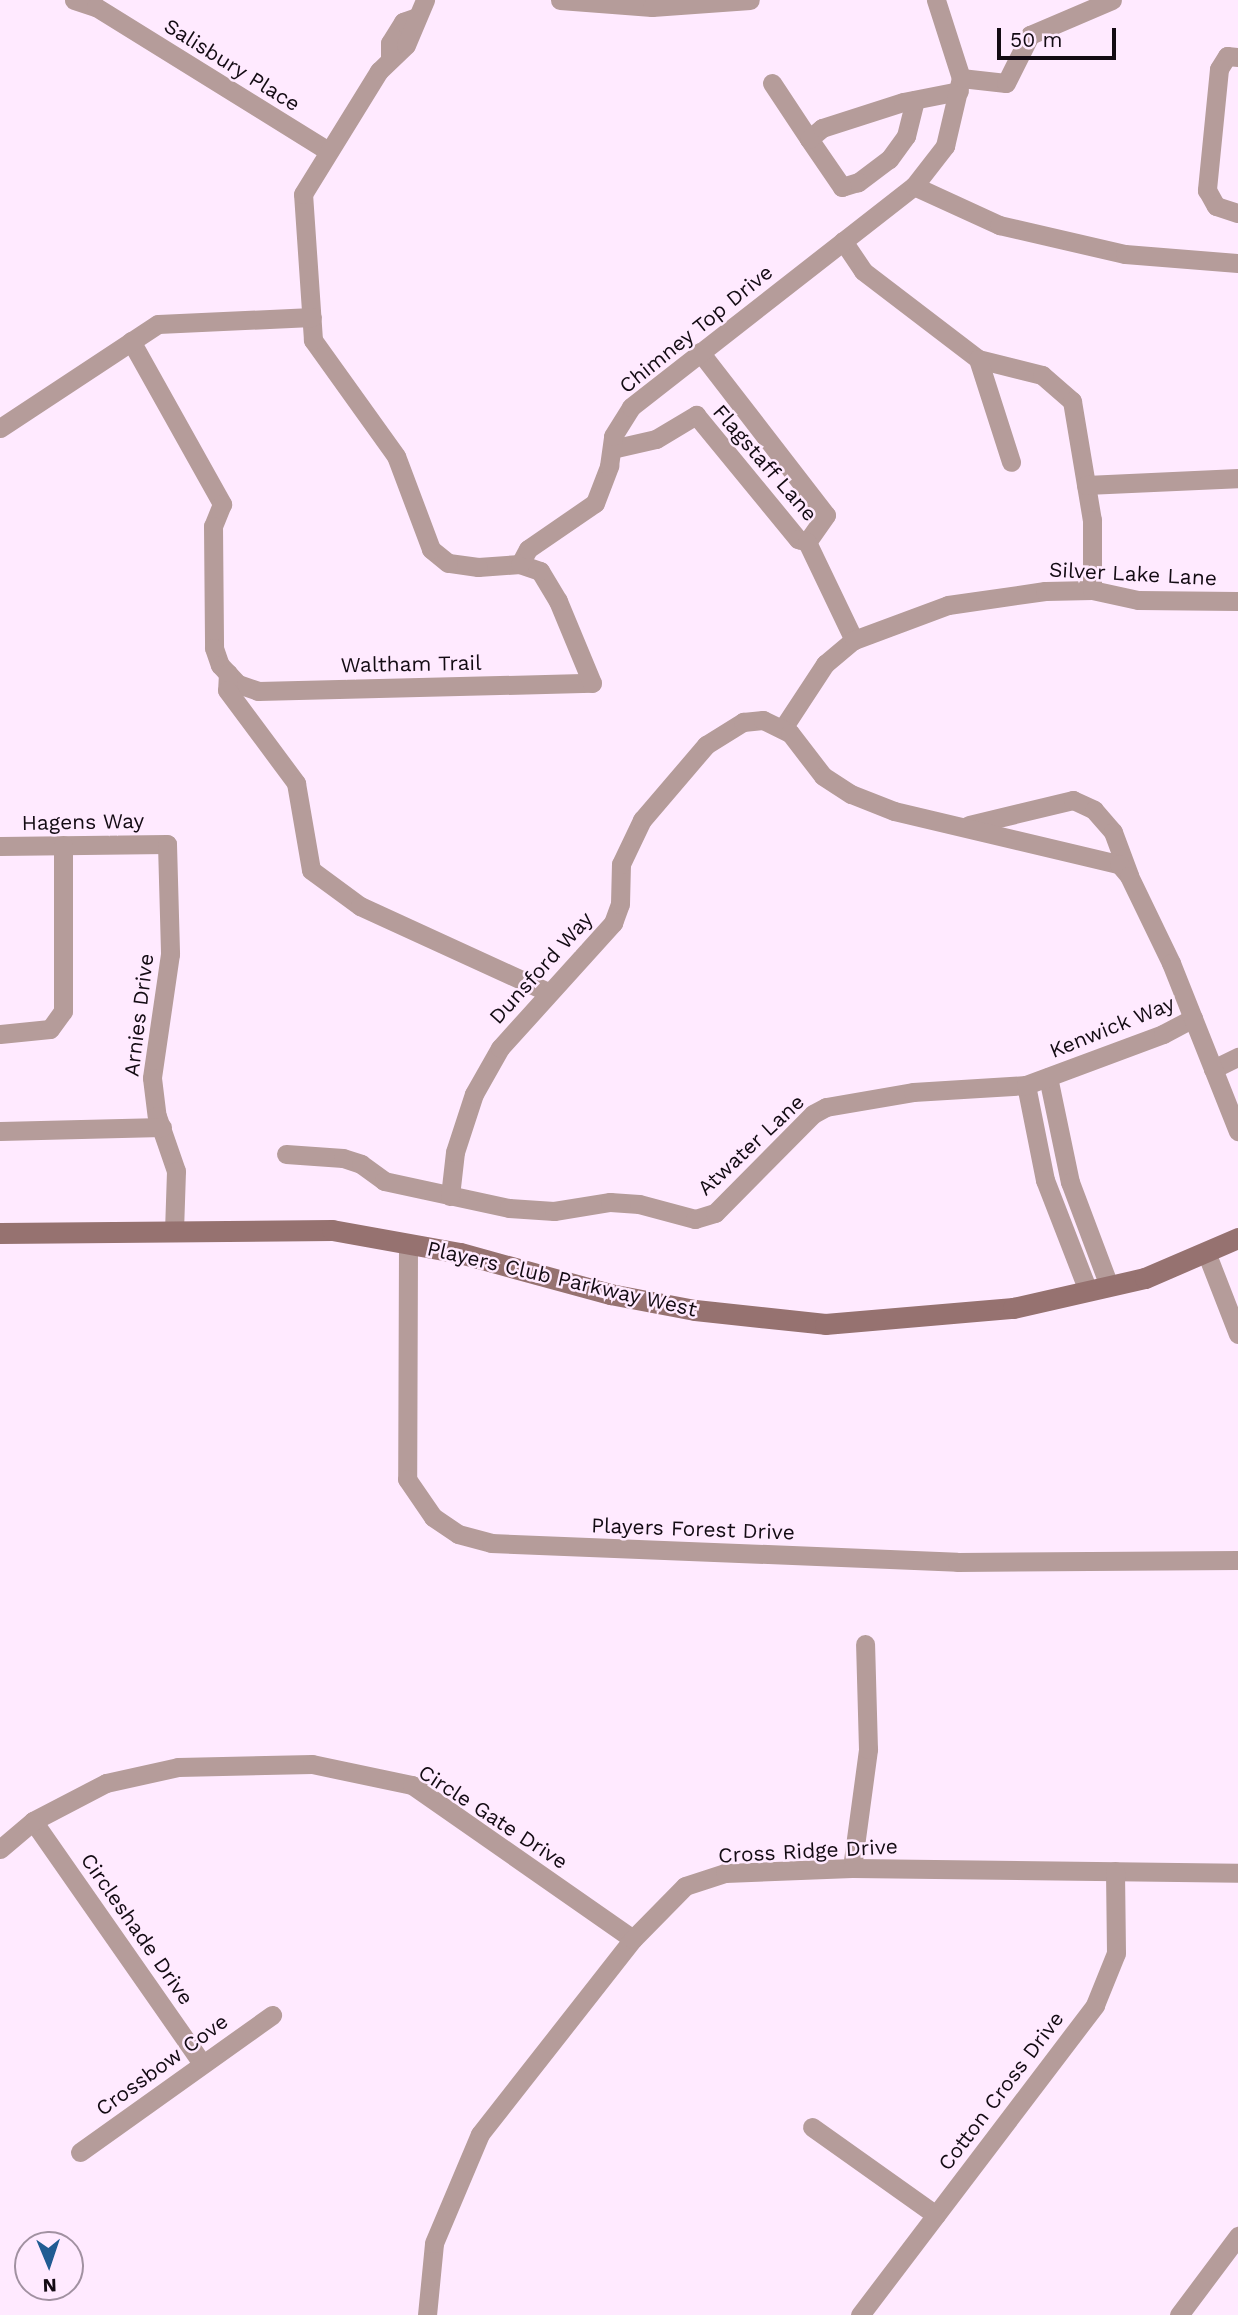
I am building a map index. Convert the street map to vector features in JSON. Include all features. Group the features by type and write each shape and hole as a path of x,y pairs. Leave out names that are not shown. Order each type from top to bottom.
{"street":[{"name":"Salisbury Place","path":"74,0 96,7 328,151"},
{"path":"425,0 414,18 415,30 407,45 390,57 303,194 313,340 396,456 431,549 448,563 478,567 520,564"},
{"path":"560,0 652,7 750,0"},
{"path":"936,0 960,84"},
{"path":"809,139 822,128 960,84 1006,83 1030,35 1112,0"},
{"path":"1238,57 1227,56 1219,69 1207,190 1216,206 1238,213"},
{"path":"772,83 842,187 858,182 889,159 906,136 915,100"},
{"name":"Chimney Top Drive","path":"520,564 528,549 595,503 613,436 631,407 914,186 945,146 960,84"},
{"path":"914,186 999,225 1125,254 1238,263"},
{"path":"843,241 863,271 978,359 1042,375 1072,401 1086,485 1092,590"},
{"path":"0,428 158,324 312,317"},
{"path":"131,341 222,504 213,526 214,648 231,676 227,690 296,783 311,870 359,906 548,992"},
{"path":"700,352 826,515 807,542 854,640"},
{"path":"978,359 1010,462"},
{"name":"Flagstaff Lane","path":"611,449 656,439 696,415 797,539 807,542"},
{"path":"1086,485 1238,478"},
{"name":"Waltham Trail","path":"231,676 258,691 592,683 558,601 540,572 520,564"},
{"name":"Silver Lake Lane","path":"783,729 825,664 854,640 948,605 1045,591 1092,590 1138,600 1238,601"},
{"name":"Dunsford Way","path":"450,1196 455,1152 474,1094 500,1048 613,923 620,904 621,864 628,841 706,745 743,722 763,720 783,729"},
{"path":"783,729 822,776 850,794 894,811 1119,864 1129,876"},
{"path":"966,826 1073,800 1094,810 1113,832 1129,876 1193,1018 1238,1131"},
{"name":"Hagens Way","path":"0,846 167,844"},
{"name":"Arnies Drive","path":"167,844 170,954 152,1078 178,1185 174,1230"},
{"path":"0,1034 50,1029 63,1011 63,845"},
{"name":"Kenwick Way","path":"1048,1077 1163,1034 1193,1018"},
{"path":"1213,1069 1238,1058"},
{"path":"1048,1077 1062,1151 1098,1289"},
{"name":"Atwater Lane","path":"286,1154 343,1158 361,1164 384,1181 509,1208 554,1211 610,1202 639,1204 695,1219 715,1213 813,1114 826,1107 913,1091 1026,1085 1048,1077"},
{"path":"1026,1085 1052,1202 1098,1289"},
{"path":"0,1131 162,1128"},
{"path":"1040,1157 1062,1151"},
{"path":"1052,1202 1074,1194"},
{"name":"Players Club Parkway West","path":"0,1233 332,1230 460,1253 610,1294 695,1310 825,1324 1013,1308 1145,1278 1238,1238"},
{"name":"Players Forest Drive","path":"408,1245 407,1479 433,1517 458,1534 491,1544 957,1562 1238,1560"},
{"path":"1206,1252 1238,1334"},
{"path":"852,1868 868,1749 864,1644"},
{"name":"Circle Gate Drive","path":"0,1849 33,1821 106,1783 178,1767 312,1764 412,1785 633,1939"},
{"name":"Circleshade Drive","path":"33,1821 202,2063"},
{"name":"Cross Ridge Drive","path":"427,2315 434,2243 480,2134 633,1939 685,1886 725,1873 852,1868 1238,1873"},
{"name":"Cotton Cross Drive","path":"860,2315 1095,2005 1116,1953 1115,1871"},
{"name":"Crossbow Cove","path":"80,2152 272,2015"},
{"path":"812,2127 936,2214"},
{"path":"1179,2315 1238,2236"}]}
